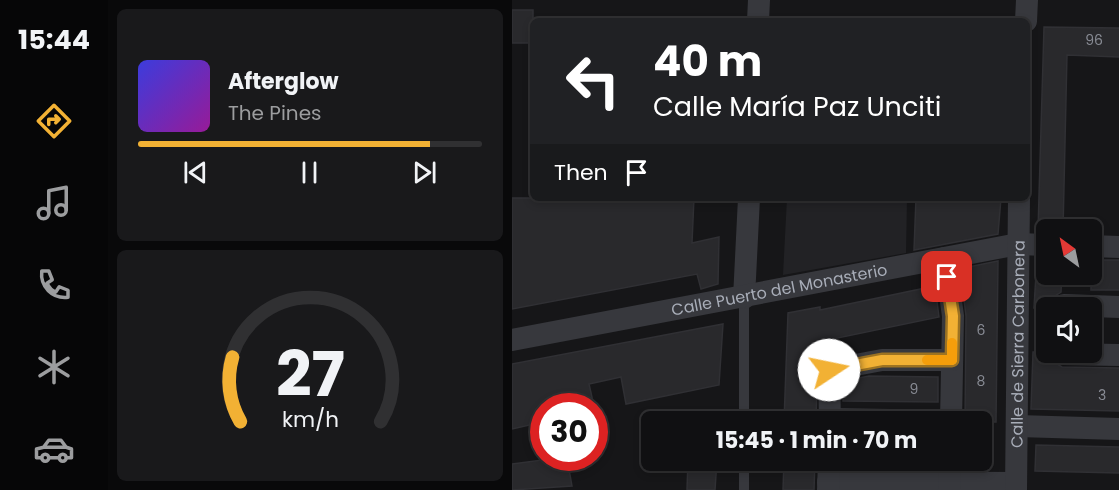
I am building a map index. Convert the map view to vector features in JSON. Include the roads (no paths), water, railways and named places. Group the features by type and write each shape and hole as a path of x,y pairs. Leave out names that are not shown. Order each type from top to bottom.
{"street":[{"path":"758,18 759,0"},
{"path":"1026,18 1027,0"},
{"path":"744,298 749,201"},
{"name":"Calle de Sierra Carbonera","path":"1016,487 1019,201"},
{"name":"Calle Puerto del Monasterio","path":"512,340 744,298 1018,244 1036,244"},
{"path":"1102,246 1120,247"},
{"path":"945,258 953,316 951,411"},
{"path":"1102,307 1120,308"},
{"path":"1102,355 1120,355"},
{"path":"830,411 829,370 882,360 952,360"},
{"path":"1018,426 1120,429"},
{"path":"949,487 950,471"},
{"path":"828,478 949,487 1016,487"}],"lane":[{"path":"744,298 744,411"},
{"path":"744,471 744,490"}]}
